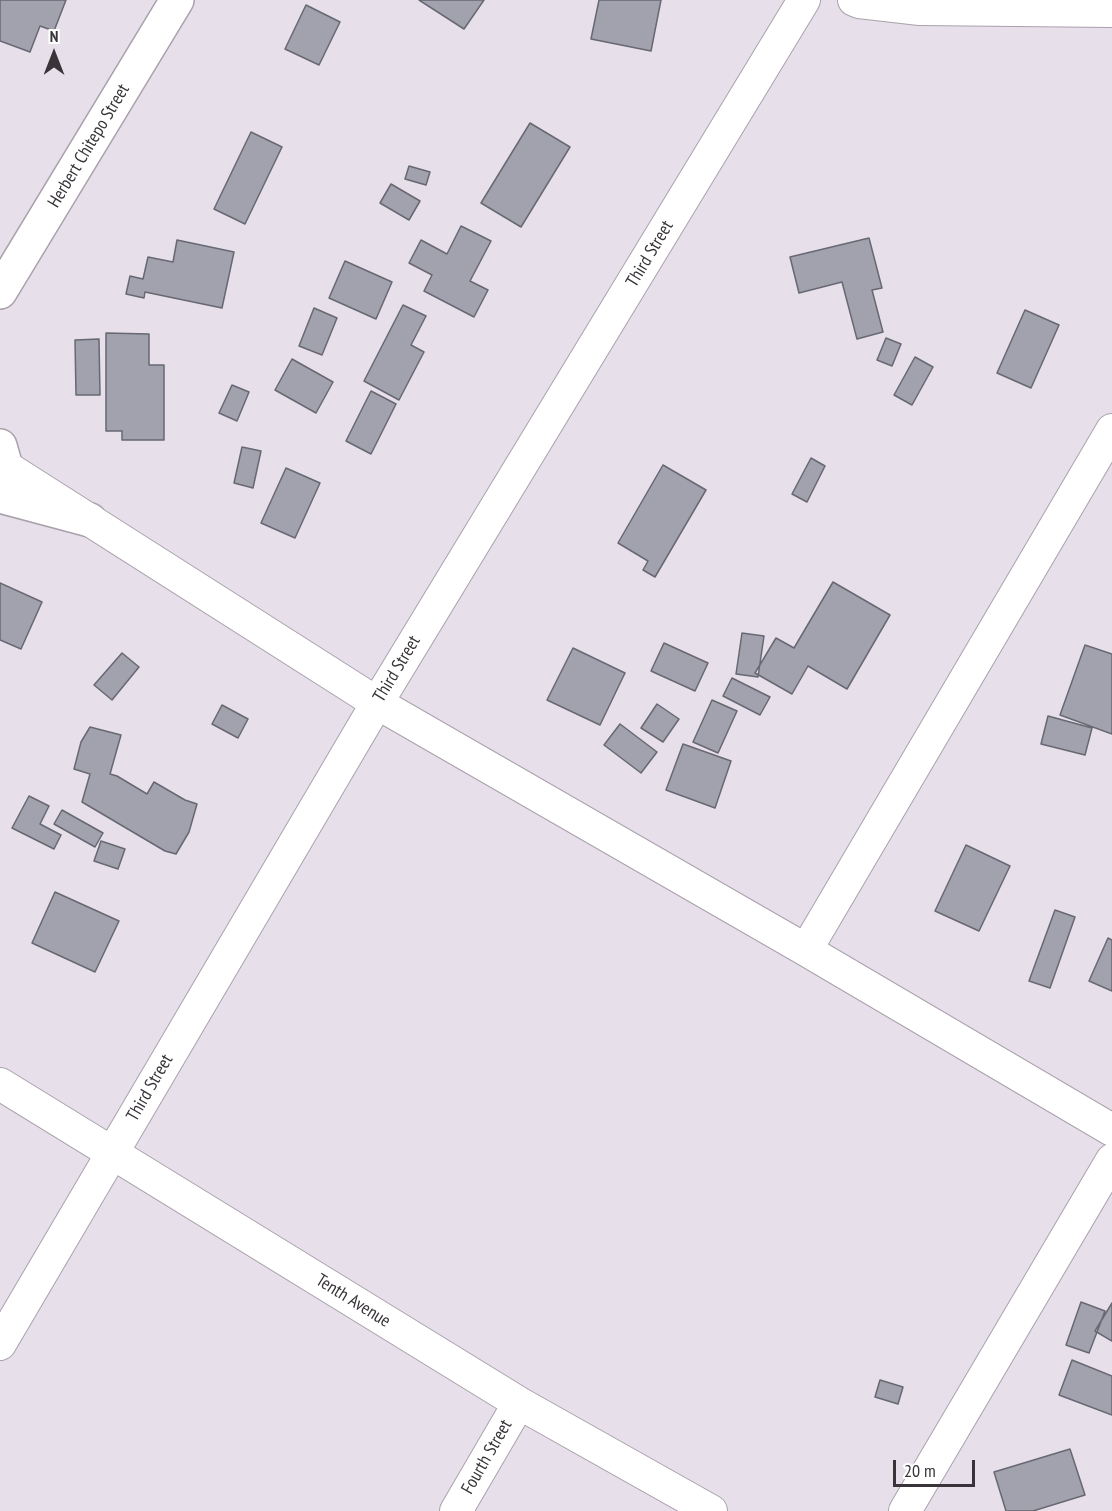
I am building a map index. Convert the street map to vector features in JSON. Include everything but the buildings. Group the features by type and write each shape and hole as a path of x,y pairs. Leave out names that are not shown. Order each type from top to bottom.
{"main road":[{"name":"Herbert Chitepo Street","path":"0,292 177,0"},
{"path":"1,468 90,520"}],"street":[{"name":"Third Street","path":"0,1344 376,703 804,0"},
{"path":"854,0 920,9 1112,11"},
{"path":"806,950 1112,430"},
{"path":"90,520 376,703 806,950 1112,1130"},
{"name":"Tenth Avenue","path":"0,1084 519,1403 711,1511"},
{"path":"905,1511 1112,1160"},
{"name":"Fourth Street","path":"456,1511 519,1403"}]}
